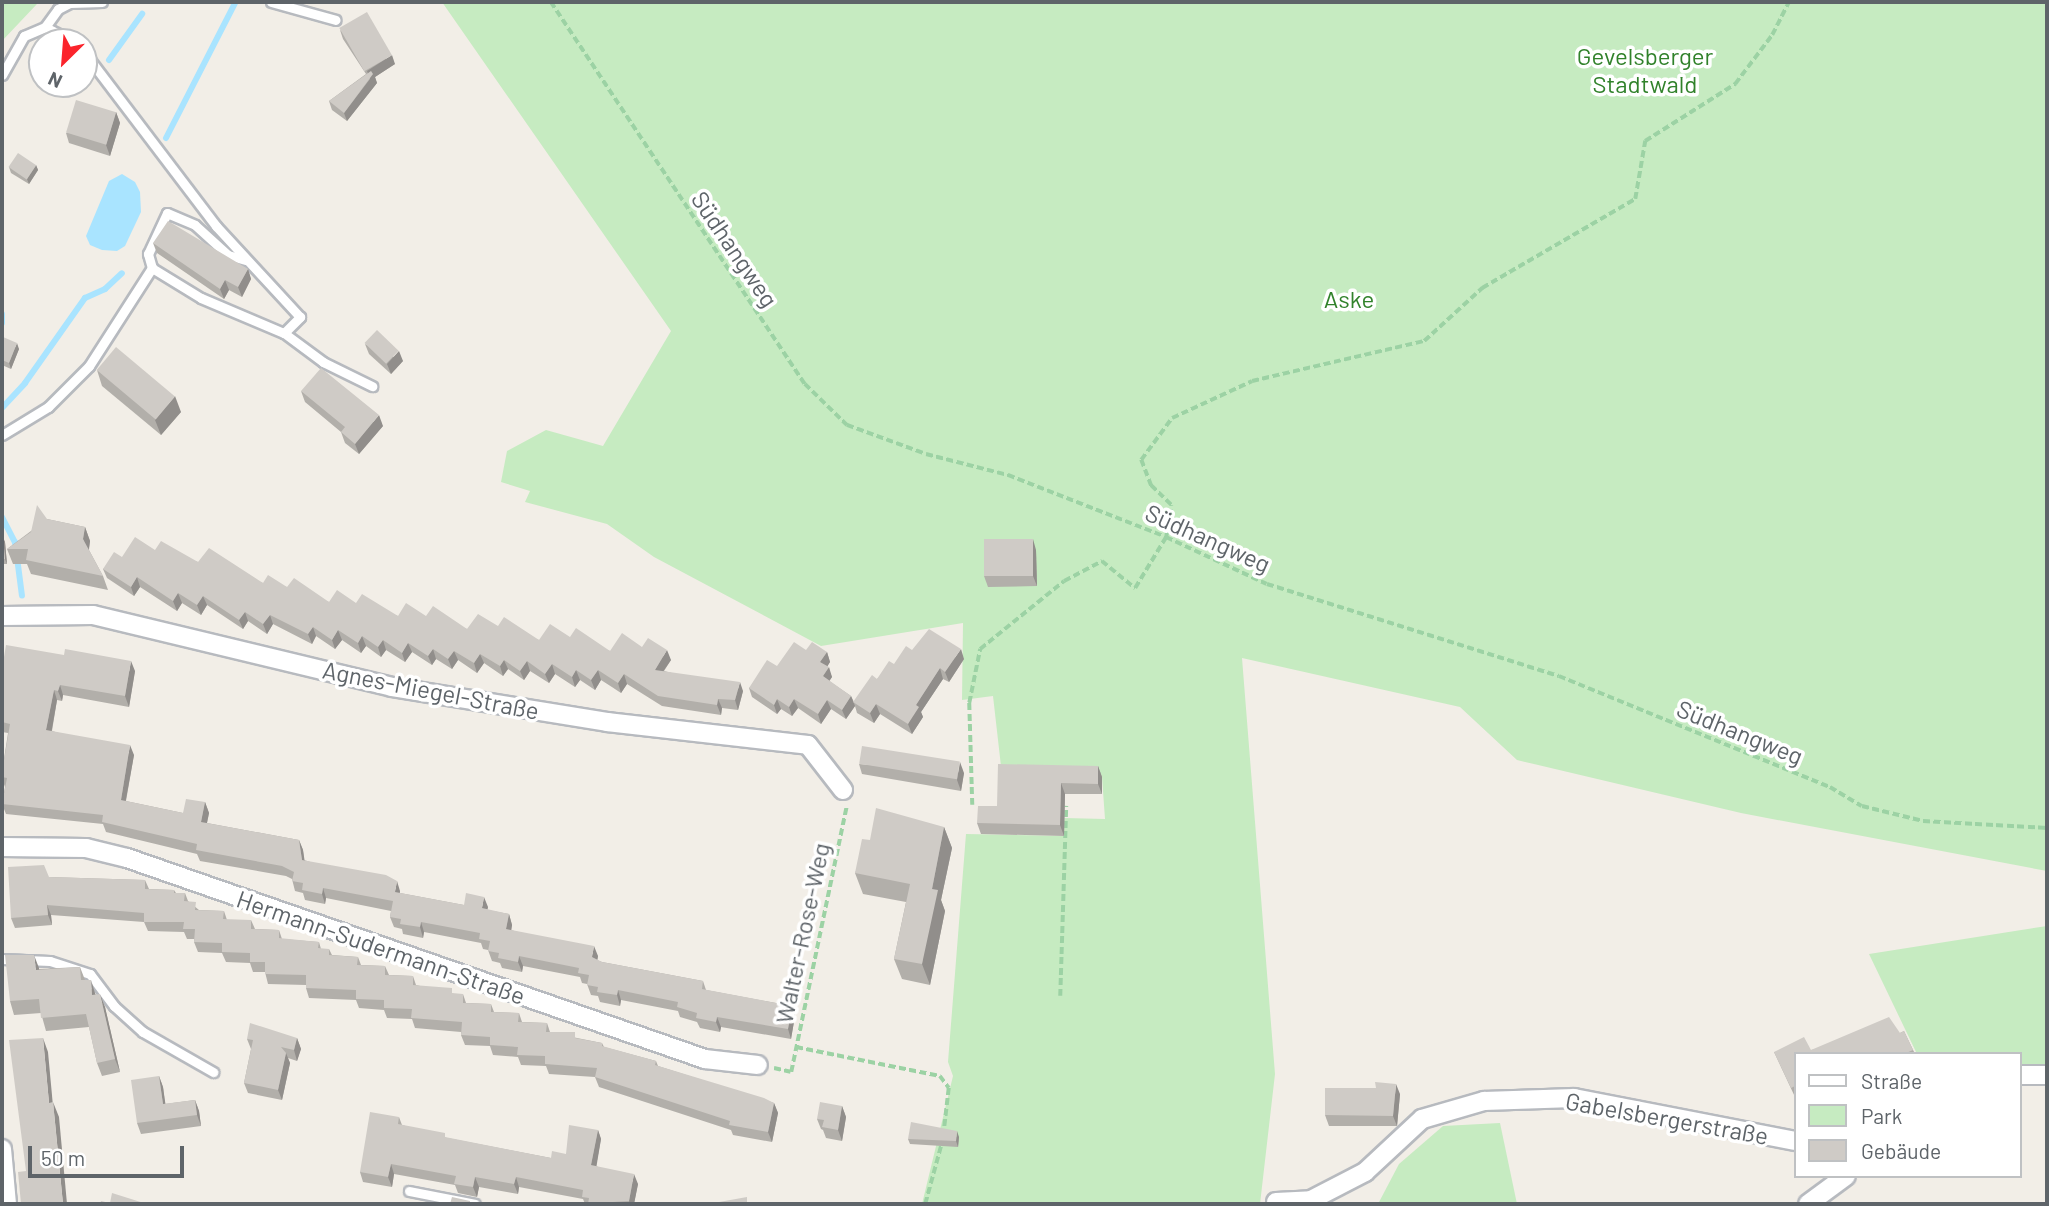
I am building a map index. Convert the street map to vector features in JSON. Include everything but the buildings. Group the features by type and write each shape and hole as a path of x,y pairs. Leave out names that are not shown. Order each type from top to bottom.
{"street":[{"name":"Agnes-Miegel-Straße","path":"2,616 93,615 393,687 607,722 808,745 844,797"},
{"name":"Hermann-Sudermann-Straße","path":"2,846 86,848 127,858 705,1059 758,1065"},
{"path":"2021,1075 2047,1075"},
{"name":"Gabelsbergerstraße","path":"1276,1202 1311,1200 1365,1172 1422,1119 1484,1101 1574,1098 1794,1141"},
{"path":"2,1149 7,1204"},
{"path":"1808,1204 1843,1178"}],"lane":[{"path":"2,75 24,36 45,27 58,9 70,4 102,2"},
{"path":"271,2 336,20"},
{"path":"98,70 216,226 300,317 284,332"},
{"path":"248,261 228,255 195,225 167,213 148,254 152,268 201,298 284,332 323,362 372,386"},
{"path":"2,435 48,407 89,366 152,268"},
{"path":"2,959 50,961 90,974 114,1006 144,1032 213,1072"},
{"path":"409,1191 475,1204"}],"path":[{"name":"Südhangweg","path":"551,2 805,384 847,425 926,454 1008,475 1166,537 1267,584 1559,676 1830,787 1861,806 1923,821 2047,828"},
{"path":"972,805 969,702 980,649 1064,581 1102,561 1135,588 1166,537 1171,505 1151,486 1141,460 1172,418 1252,381 1424,341 1482,288 1635,199 1645,141 1735,83 1772,35 1789,2"},
{"name":"Walter-Rose-Weg","path":"792,1067 844,797"},
{"path":"1060,996 1066,806"},
{"path":"796,1047 940,1076 946,1081 949,1101 941,1149 925,1204"}],"green space":[{"path":"2,2 47,2 37,4 2,41"},
{"name":"Aske","path":"442,2 2047,2 2047,871 1741,813 1517,760 1460,707 1242,658 1275,1074 1260,1204 922,1204 953,1076 948,1062 966,834 1063,836 1064,818 1105,819 1102,777 1002,775 993,696 962,700 963,623 821,646 654,557 607,524 525,502 530,491 501,482 507,451 546,430 603,446 671,331"},
{"path":"2047,926 2047,1068 2021,1068 2021,1052 1916,1052 1869,954"},
{"path":"1500,1123 1517,1204 1378,1204 1399,1164 1443,1126"}],"water":[{"path":"122,174 135,182 140,192 141,212 125,246 117,251 102,250 90,245 86,236 109,181"}],"waterway":[{"path":"166,138 235,3"},
{"path":"109,60 142,14"},
{"path":"2,408 25,383 85,298 105,289 122,273"},
{"path":"2,314 2,323"},
{"path":"2,517 15,542 22,596"}],"park label":[{"name":"Gevelsberger Stadtwald","path":"1645,70"}]}
